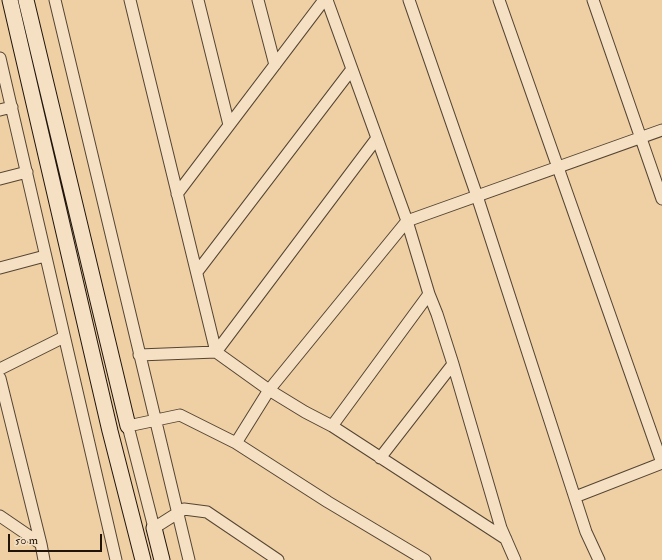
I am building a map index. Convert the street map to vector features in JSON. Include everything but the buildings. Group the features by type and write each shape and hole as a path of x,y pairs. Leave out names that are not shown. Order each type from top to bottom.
{"street":[{"path":"10,0 110,431 143,560"},
{"path":"26,0 128,426 162,560"},
{"path":"55,0 189,560"},
{"path":"130,0 216,352"},
{"path":"198,0 230,125"},
{"path":"258,0 275,65"},
{"path":"177,194 326,0"},
{"path":"326,0 407,221 429,294 453,364 501,528 515,560"},
{"path":"409,0 477,196 586,532 599,560"},
{"path":"499,0 662,463 575,497"},
{"path":"593,0 662,199"},
{"path":"0,58 116,560"},
{"path":"197,272 352,69"},
{"path":"0,110 12,107"},
{"path":"236,444 269,390 407,221 662,130"},
{"path":"216,352 377,138"},
{"path":"0,179 27,172"},
{"path":"0,268 45,256"},
{"path":"332,426 429,294"},
{"path":"0,369 64,337"},
{"path":"139,354 216,352 269,390 305,412 332,426 506,539"},
{"path":"380,458 453,364"},
{"path":"0,378 44,560"},
{"path":"128,426 180,415 236,444 328,502 425,560"},
{"path":"154,528 184,509 206,512 265,555 278,560"},
{"path":"0,516 41,544"}]}
